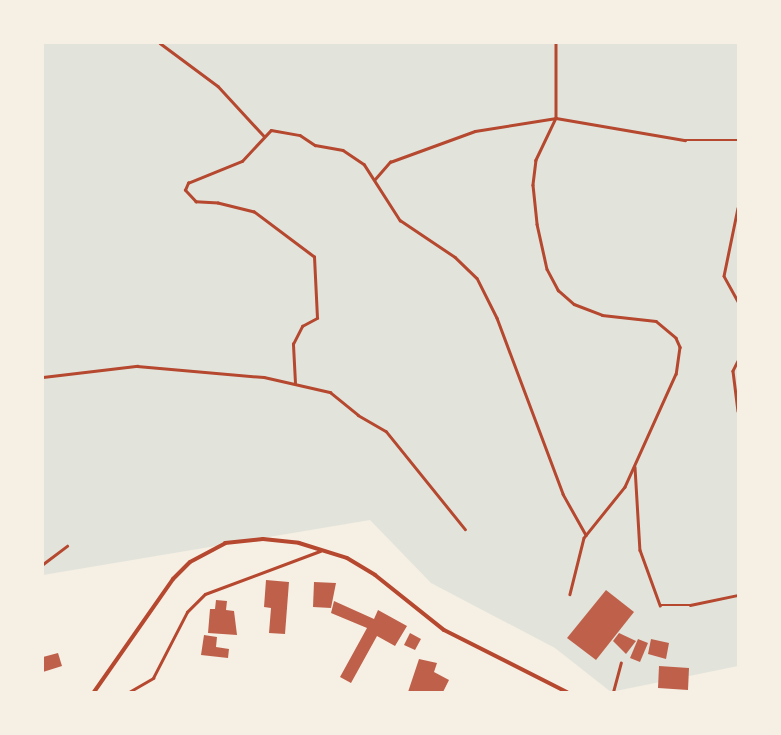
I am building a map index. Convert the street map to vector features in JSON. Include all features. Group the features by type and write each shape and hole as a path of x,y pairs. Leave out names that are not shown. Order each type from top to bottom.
{"street":[{"path":"94,692 173,580 199,555 224,543 249,539 281,540 325,549 375,575 444,630 560,691 567,692"}],"lane":[{"path":"160,43 218,86 263,135"},
{"path":"556,43 556,118 536,160 533,185 539,236 553,281 566,298 583,309 656,321 676,338 680,347 676,374 635,467 618,499 586,534 570,594"},
{"path":"375,179 390,162 475,131 556,118 685,140 738,140"},
{"path":"295,383 293,344 302,326 317,318 314,257 254,212 218,203 196,202 185,190 188,183 242,162 263,135 274,130 300,135 316,145 343,150 368,167 400,220 455,257 477,278 497,318 563,494 586,534"},
{"path":"738,208 724,276 738,300"},
{"path":"738,361 733,371 738,411"},
{"path":"43,377 137,366 295,383 335,393 358,416 386,431 465,529"},
{"path":"635,467 640,550 660,605 696,604 738,595"},
{"path":"43,564 67,546"},
{"path":"129,692 153,678 186,612 205,594 325,549"},
{"path":"613,692 621,663"}],"shaded area":[{"path":"43,43 738,43 738,666 611,692 555,648 431,583 370,520 43,575"}],"building":[{"path":"266,580 289,582 285,634 269,633 271,608 264,607"},
{"path":"314,582 336,583 331,608 313,607"},
{"path":"606,590 634,612 596,660 567,638"},
{"path":"216,600 227,601 226,610 234,611 237,635 208,633 210,609 215,609"},
{"path":"334,601 374,619 378,610 407,626 395,646 377,636 351,683 340,677 367,628 331,613"},
{"path":"410,633 421,639 415,650 404,645"},
{"path":"619,633 636,641 626,654 613,641"},
{"path":"204,635 217,637 216,647 229,649 228,658 201,655"},
{"path":"638,639 648,643 640,662 630,658"},
{"path":"651,639 669,643 666,659 648,654"},
{"path":"58,653 62,666 43,672 43,657"},
{"path":"419,659 437,663 434,672 449,680 443,692 408,692"},
{"path":"659,666 689,668 688,690 658,688"}]}
